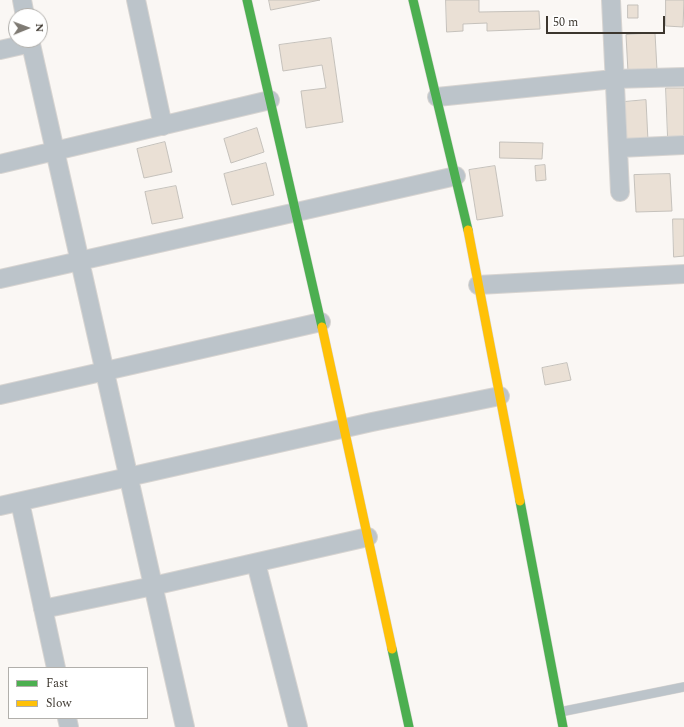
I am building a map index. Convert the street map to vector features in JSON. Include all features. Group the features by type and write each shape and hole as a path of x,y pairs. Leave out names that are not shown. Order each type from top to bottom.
{"street":[{"path":"136,0 163,126"},
{"path":"247,0 345,428 409,727"},
{"path":"413,0 456,176 500,396 563,727"},
{"path":"611,0 620,192"},
{"path":"31,48 56,151 79,261 185,727"},
{"path":"437,96 614,79 684,77"},
{"path":"0,164 270,100"},
{"path":"619,148 684,146"},
{"path":"0,280 456,176"},
{"path":"478,285 684,274"},
{"path":"0,395 321,322"},
{"path":"0,506 345,428 500,396"},
{"path":"20,502 56,667"},
{"path":"43,609 153,586 368,537"},
{"path":"256,563 298,727"}],"lane":[{"path":"560,712 684,687"}],"building":[{"path":"269,0 320,0 271,10"},
{"path":"446,0 479,0 479,12 539,11 540,29 487,31 487,23 463,24 463,31 447,32"},
{"path":"666,0 684,0 683,27 666,26"},
{"path":"628,5 638,5 638,18 628,18"},
{"path":"655,33 657,70 628,72 626,35"},
{"path":"331,38 343,122 306,128 301,91 326,88 322,65 283,71 279,45"},
{"path":"666,88 684,88 684,138 668,138"},
{"path":"646,100 648,141 626,142 624,102"},
{"path":"257,128 264,152 231,163 224,139"},
{"path":"165,142 172,172 144,178 137,149"},
{"path":"500,142 543,143 542,159 500,158"},
{"path":"266,163 274,195 232,205 224,174"},
{"path":"545,165 546,180 536,181 535,166"},
{"path":"495,166 503,216 477,220 469,170"},
{"path":"670,174 672,211 636,212 634,175"},
{"path":"176,186 183,218 152,224 145,192"},
{"path":"673,219 684,219 684,256 674,257"},
{"path":"567,363 571,380 545,385 542,368"}],"traffic: fast":[{"path":"247,0 322,327"},
{"path":"413,0 468,230"},
{"path":"520,501 563,727"},
{"path":"392,649 409,727"}],"traffic: slow":[{"path":"468,230 520,501"},
{"path":"322,327 392,649"}]}
